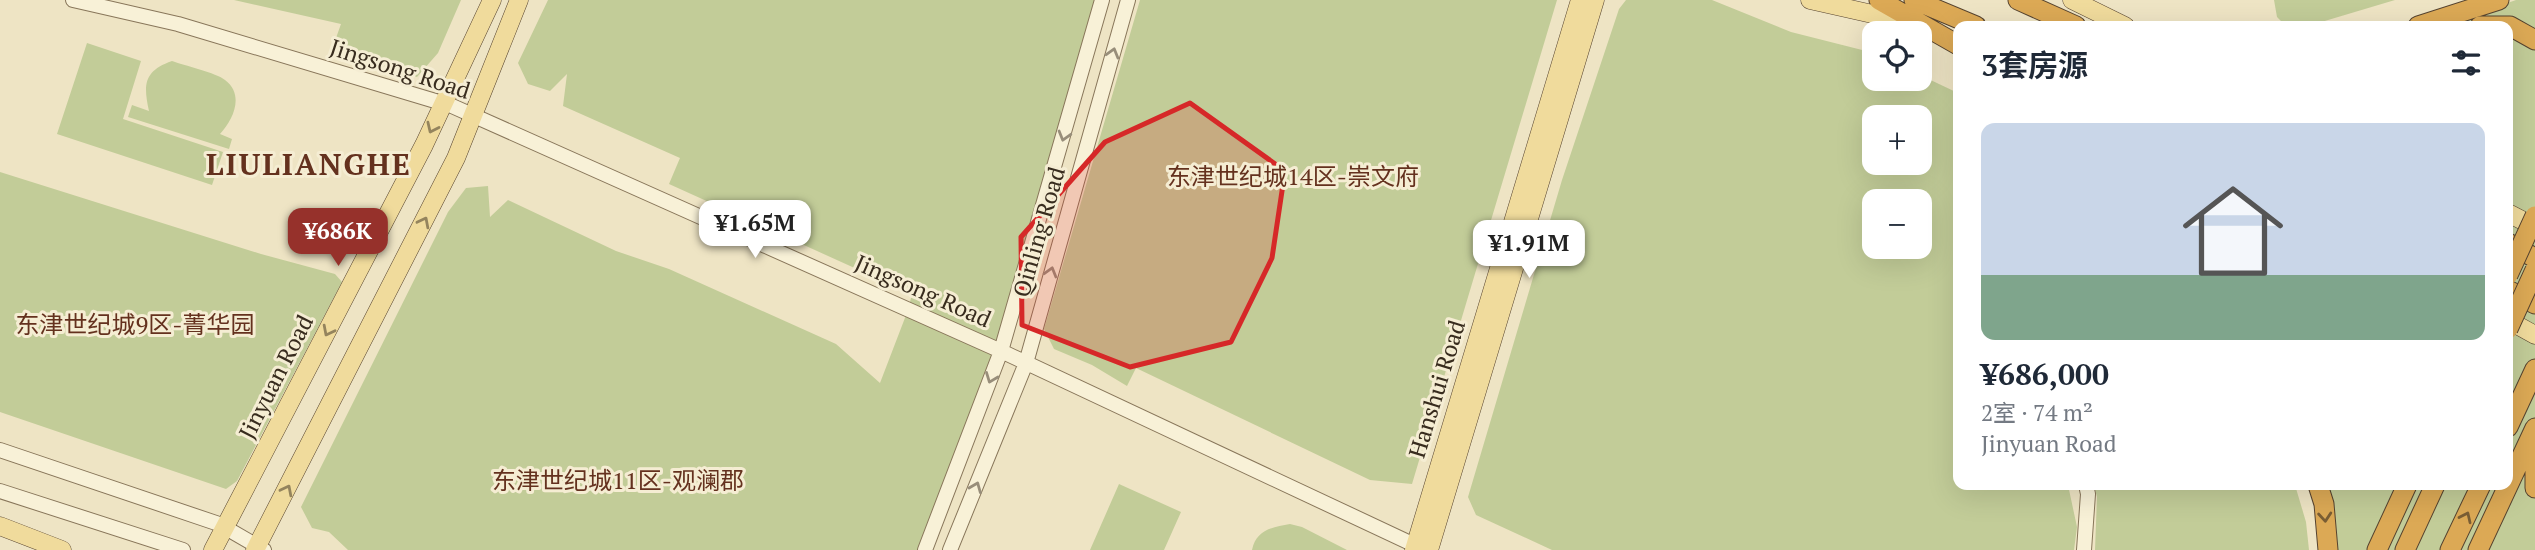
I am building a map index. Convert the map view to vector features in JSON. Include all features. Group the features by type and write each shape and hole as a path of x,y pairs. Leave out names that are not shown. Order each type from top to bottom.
{"highway":[{"path":"1879,0 1953,42"},
{"path":"1914,0 1964,21"},
{"path":"2018,0 2065,21"},
{"path":"2434,21 2499,0"},
{"path":"2513,28 2535,40"},
{"path":"2513,264 2535,216"},
{"path":"2513,246 2535,258"},
{"path":"2513,318 2535,270"},
{"path":"2513,293 2535,304"},
{"path":"2513,416 2535,369"},
{"path":"2513,476 2535,428"},
{"path":"2535,457 2535,488"},
{"path":"2320,490 2324,504 2328,550"},
{"path":"2377,550 2405,490"},
{"path":"2405,550 2433,490"},
{"path":"2450,550 2479,490"},
{"path":"2479,550 2507,490"}],"main road":[{"name":"Hanshui Road","path":"1421,549 1580,0"},
{"name":"Hanshui Road","path":"1421,549 1595,0"},
{"path":"1810,0 1890,18 1953,43"},
{"path":"2072,0 2115,21"},
{"name":"Jinyuan Road","path":"213,550 443,104 491,1"},
{"path":"259,549 453,165 515,8"},
{"path":"2513,216 2535,227"},
{"path":"2513,323 2535,335"},
{"path":"0,526 62,550"}],"street":[{"name":"Jingsong Road","path":"73,0 177,24 443,104 1001,351 1421,549"},
{"path":"515,8 524,0"},
{"name":"Qinling Road","path":"925,550 1001,351 1102,0"},
{"name":"Qinling Road","path":"950,550 1026,363 1128,0"},
{"path":"0,450 225,528 259,549"},
{"path":"2084,550 2087,490"},
{"path":"0,491 183,550"}],"highlighted area":[{"path":"1190,103 1285,171 1272,258 1231,342 1130,367 1022,325 1021,237 1105,142"}],"green space":[{"path":"234,0 461,0 438,53 417,77 331,52 341,24"},
{"path":"548,0 1102,0 1001,351 923,550 348,550 329,532 312,528 301,507 448,212 466,188 488,186 490,217 508,200 616,251 669,269 836,344 880,383 912,294 669,184 680,158 563,106 567,74 550,91 528,84 518,63"},
{"path":"1140,0 1557,0 1412,484 1370,480 1136,368 1127,386 1092,365 1054,349 1044,329"},
{"path":"1626,0 1712,0 1791,32 1862,50 1862,91 1932,91 1932,81 1953,91 1953,490 2069,490 2077,527 2074,550 1552,550 1476,515 1468,497 1562,180 1619,9"},
{"path":"2274,0 2395,0 2325,21 2281,21 2277,17"},
{"path":"2516,0 2535,0 2535,550 2334,550 2335,511 2329,490 2513,490 2513,21 2456,21"},
{"path":"87,43 141,61 123,119 223,152 212,185 57,134"},
{"path":"172,61 215,75 231,86 236,100 235,107 233,115 220,134 232,139 229,149 128,117 132,105 149,111 146,93 148,80 156,69"},
{"path":"0,172 261,254 335,274 342,282 237,481 226,489 0,412"},
{"path":"1119,484 1181,512 1164,550 1090,550"},
{"path":"2095,490 2296,490 2306,522 2309,550 2095,550"},
{"path":"1290,524 1302,527 1347,550 1252,550 1261,534 1271,528"}],"district":[{"name":"LIULIANGHE","path":"309,165"},
{"name":"东津世纪城14区-崇文府","path":"1293,177"},
{"name":"东津世纪城9区-菁华园","path":"135,325"},
{"name":"东津世纪城11区-观澜郡","path":"618,481"}]}
